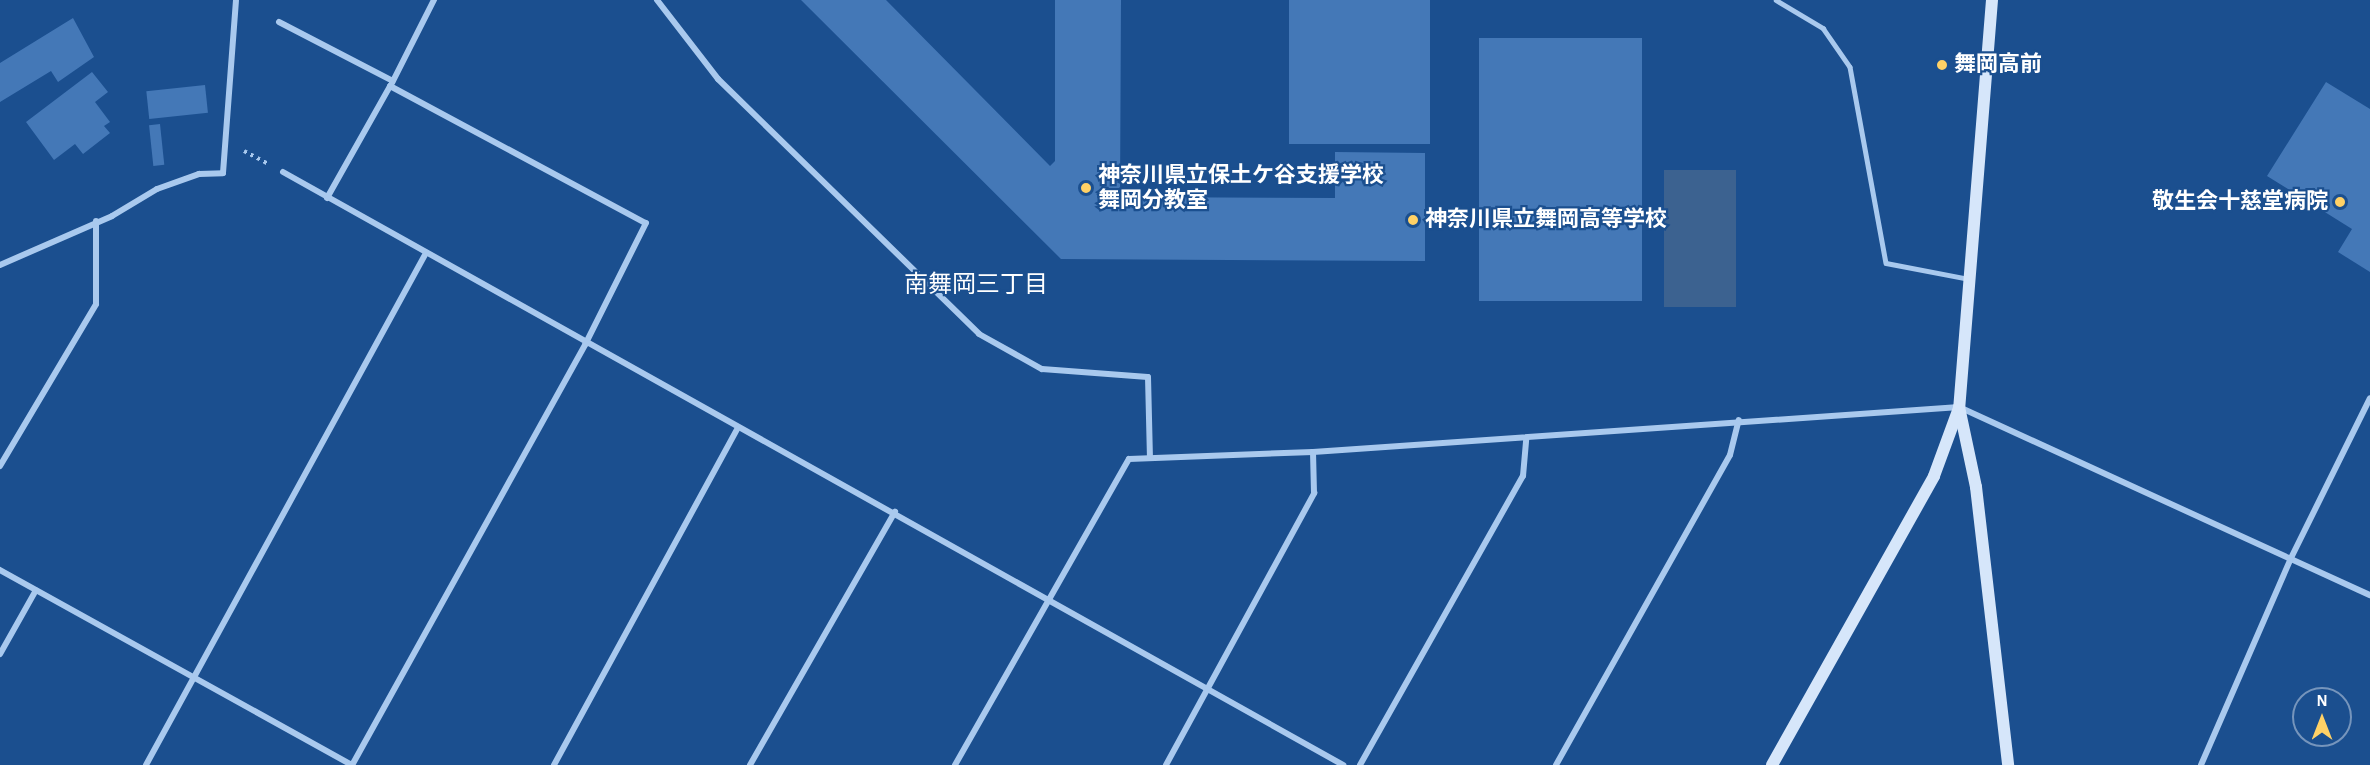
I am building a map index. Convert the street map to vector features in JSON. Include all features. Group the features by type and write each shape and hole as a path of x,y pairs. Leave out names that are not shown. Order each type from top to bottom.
{"street":[{"path":"0,265 96,221 157,189 200,174 223,173 236,0"},
{"path":"327,198 392,84 434,0"},
{"path":"657,0 718,79 979,334 1042,369 1148,377 1150,458"},
{"path":"1772,765 1934,476 1959,407 1972,280 1992,0"},
{"path":"0,570 352,765 585,345 646,223 279,22"},
{"path":"283,172 585,345 737,430 895,512 1343,765"},
{"path":"0,466 96,303 96,221"},
{"path":"146,765 426,253"},
{"path":"2201,765 2291,558 2370,398"},
{"path":"1959,407 1976,487 2005,764"},
{"path":"955,765 1047,598 1129,459 1313,452 1526,438 1739,420 1959,407 2370,595"},
{"path":"1556,765 1730,455 1739,420"},
{"path":"554,765 737,430"},
{"path":"1360,765 1523,476 1526,438"},
{"path":"1166,765 1209,690 1314,493 1313,452"},
{"path":"750,765 895,512"},
{"path":"0,654 36,590"}],"lane":[{"path":"1776,0 1823,28 1850,67 1886,263 1972,280"}],"water":[{"path":"1664,170 1736,170 1736,307 1664,307"}],"building":[{"path":"801,0 886,0 1050,166 1055,161 1055,0 1121,0 1120,197 1335,198 1335,152 1425,153 1425,261 1061,259"},
{"path":"1289,0 1430,0 1430,144 1289,144"},
{"path":"73,18 94,57 58,82 51,71 0,102 0,63"},
{"path":"1479,38 1642,38 1642,301 1479,301"},
{"path":"92,72 108,92 95,102 110,122 104,126 110,133 83,154 75,144 54,160 26,122"},
{"name":"敬生会十慈堂病院","path":"2326,82 2370,109 2370,272 2338,252 2352,229 2267,176"},
{"path":"205,85 208,113 149,119 146,91"},
{"path":"160,124 164,165 153,166 149,125"}],"place":[{"name":"舞岡高前","path":"1942,65"},
{"name":"神奈川県立保土ケ谷支援学校 舞岡分教室","path":"1086,188"},
{"name":"敬生会十慈堂病院","path":"2340,202"},
{"name":"神奈川県立舞岡高等学校","path":"1413,220"}],"district":[{"name":"南舞岡三丁目","path":"976,286"}]}
